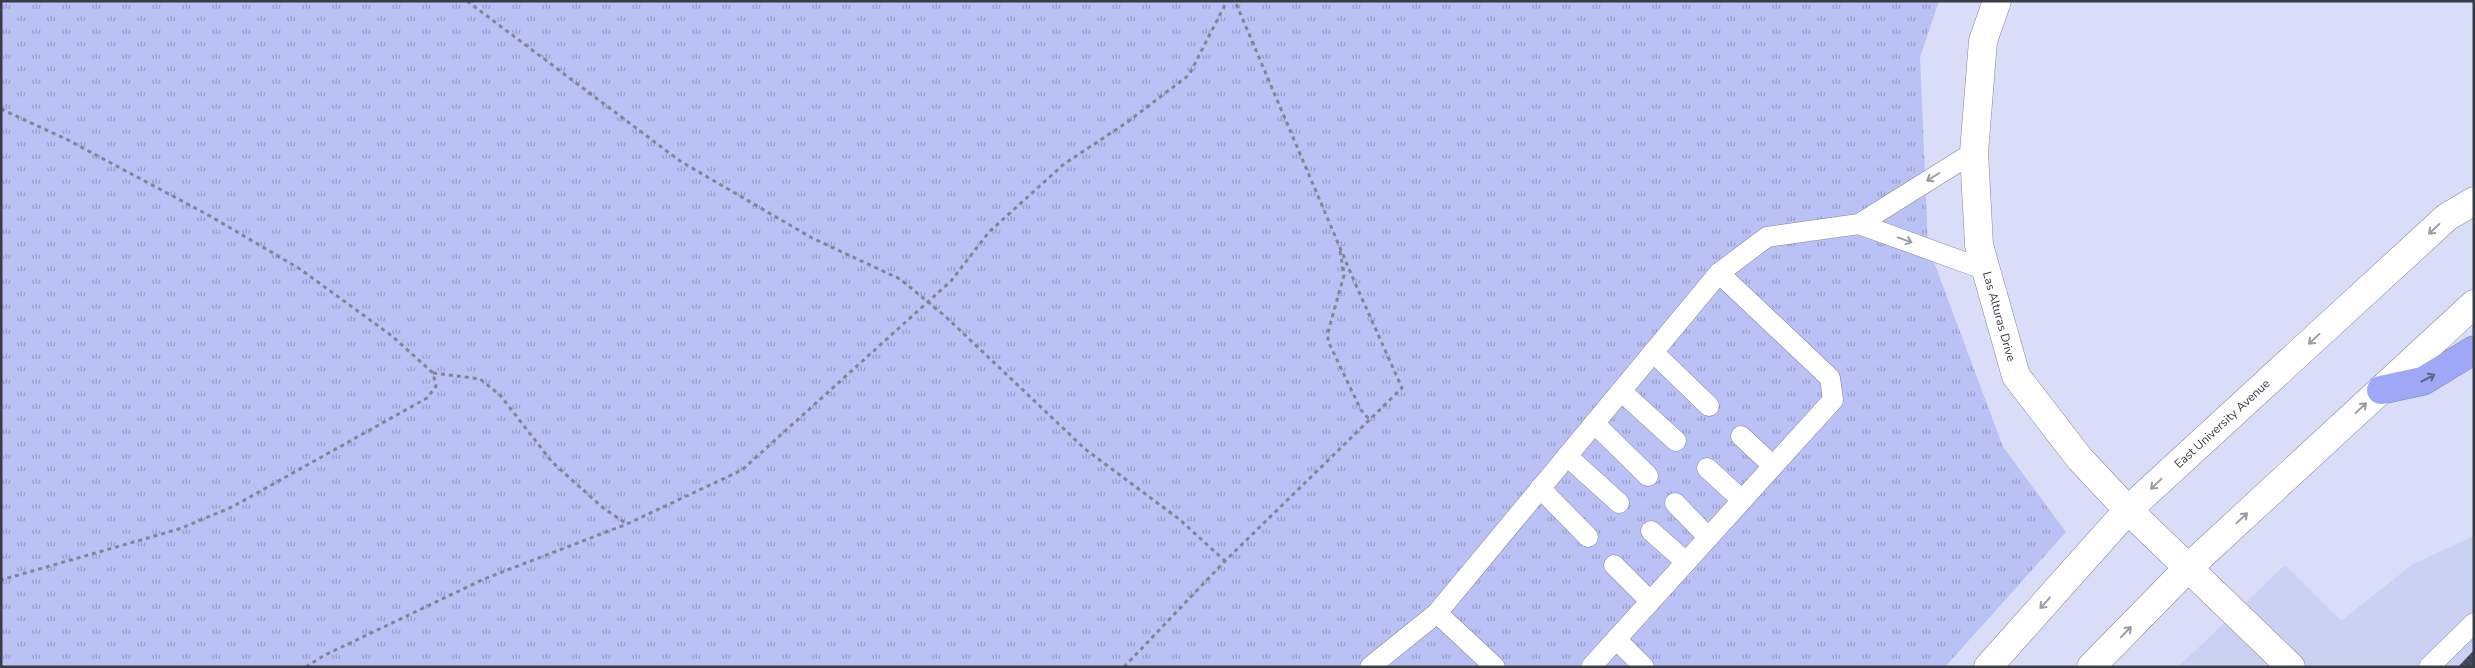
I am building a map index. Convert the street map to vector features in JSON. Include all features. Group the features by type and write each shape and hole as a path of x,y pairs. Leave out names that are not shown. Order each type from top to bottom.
{"highway":[{"path":"2381,390 2423,381 2474,350"}],"main road":[{"name":"Las Alturas Drive","path":"1997,1 1984,40 1974,152 1979,244 2016,376 2080,460 2128,510 2292,667"},
{"name":"East University Avenue","path":"1988,667 2128,510 2447,217 2474,201"},
{"path":"2091,667 2189,567 2474,304"}],"lane":[{"path":"1370,667 1437,613 1719,273 1767,237 1859,224 1974,152"},
{"path":"1859,224 1986,270"},
{"path":"1590,667 1833,400 1830,378 1719,273"},
{"path":"1653,352 1709,406"},
{"path":"1621,391 1676,441"},
{"path":"1594,423 1648,476"},
{"path":"1741,436 1772,466"},
{"path":"1567,456 1619,503"},
{"path":"1707,468 1742,500"},
{"path":"1540,488 1588,537"},
{"path":"1675,503 1708,537"},
{"path":"1651,531 1686,562"},
{"path":"1614,565 1650,601"},
{"path":"1437,613 1495,667"},
{"path":"2429,667 2474,623"},
{"path":"1616,639 1644,667"}],"path":[{"path":"467,1 680,162 812,238 900,279 928,300 1085,449 1179,519 1225,562"},
{"path":"306,667 323,656 484,579 627,524 742,470 928,300 952,281 988,232 1064,164 1126,123 1189,76 1227,1"},
{"path":"1124,667 1225,562 1402,388 1339,246 1235,1"},
{"path":"1,109 68,140 210,216 300,269 392,336 434,374 480,379 500,395 552,462 602,507 627,524"},
{"path":"1339,246 1344,274 1328,332 1328,341 1362,410 1370,420"},
{"path":"1,580 180,528 232,507 427,398 436,386 434,374"}],"shaded area":[{"path":"2474,536 2474,667 2178,667 2285,565 2341,621 2413,564"}],"green space":[{"path":"1,1 1939,1 1920,57 1928,246 2003,447 2066,532 1945,667 1,667"}],"building":[{"path":"2474,650 2474,667 2458,667"}]}
